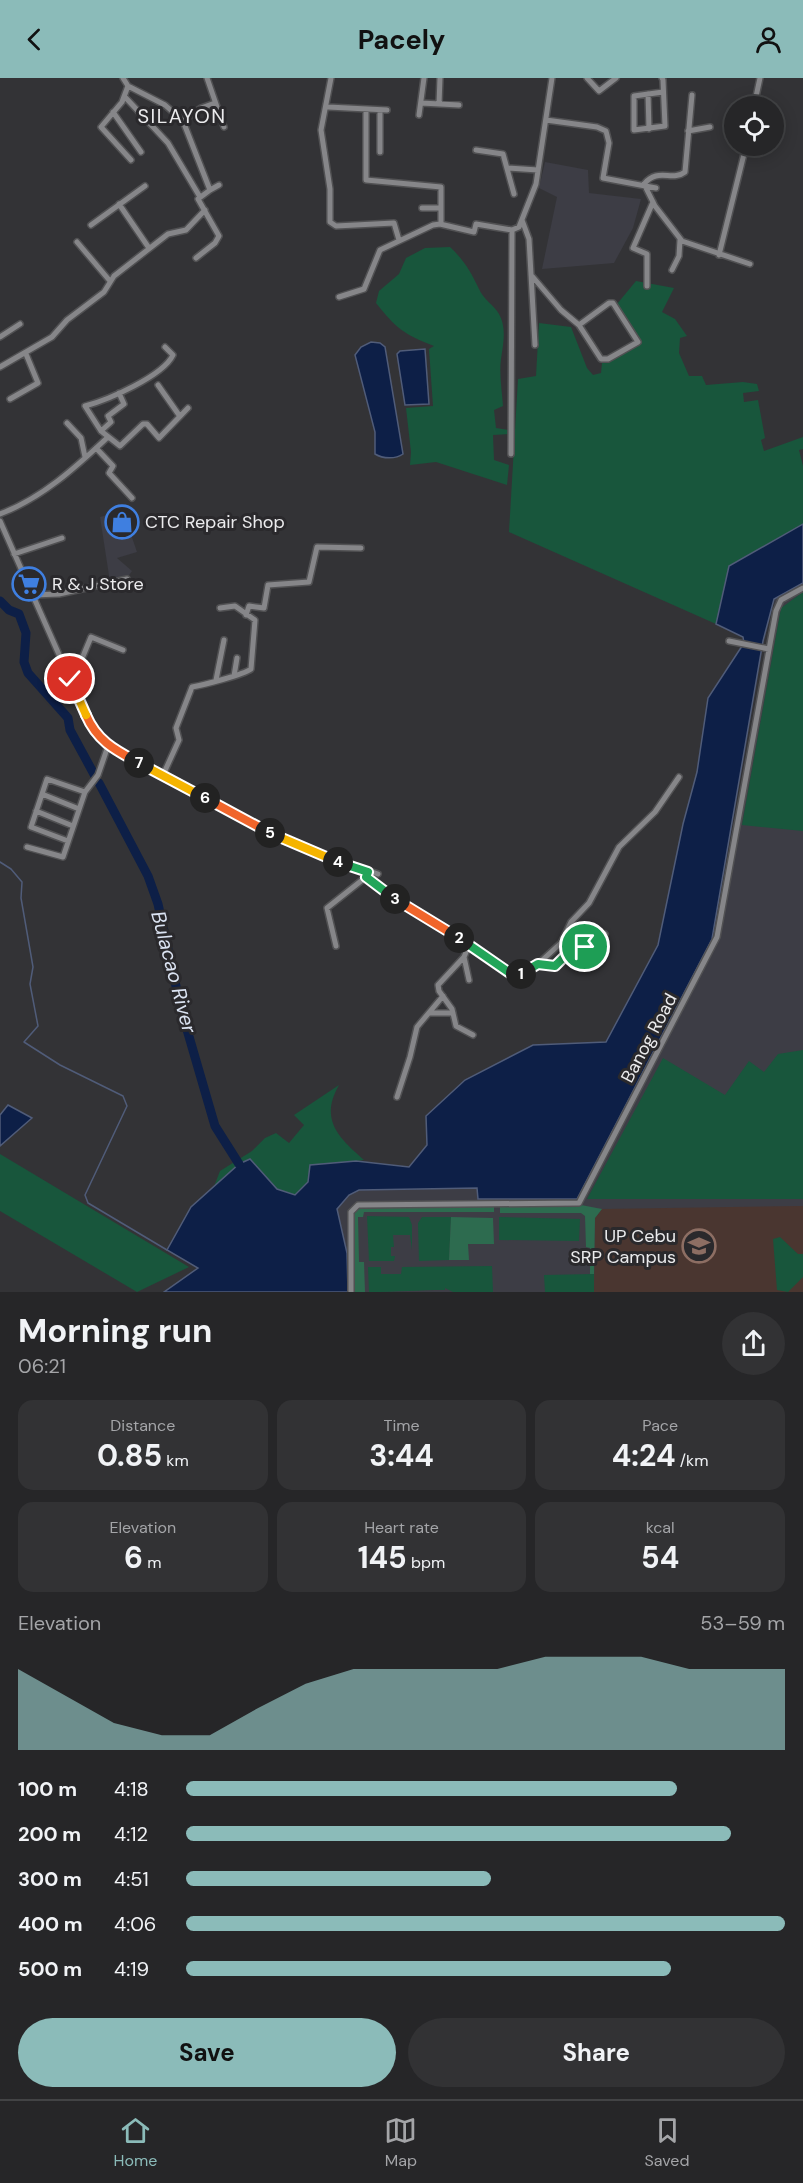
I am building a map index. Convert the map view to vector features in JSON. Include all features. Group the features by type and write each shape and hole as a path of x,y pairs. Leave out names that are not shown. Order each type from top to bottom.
{"street":[{"path":"123,78 128,86 165,105 183,121 210,190"},
{"path":"207,78 224,127"},
{"path":"331,78 328,107 321,136 330,189 332,225 392,222 396,225 399,240"},
{"path":"419,114 424,78"},
{"path":"440,78 440,104"},
{"path":"339,297 364,289 376,254 399,240 432,225 441,224 474,232 476,224 512,230 519,227 538,170 552,78"},
{"path":"587,78 598,91 616,78"},
{"path":"662,78 663,92 665,126 633,130 634,96 663,92"},
{"path":"756,96 760,78"},
{"path":"128,86 125,97 101,127 131,160"},
{"path":"648,94 649,129"},
{"path":"644,184 655,175 681,175 685,172 692,95"},
{"path":"125,97 168,143 200,197 198,199 219,236 196,258"},
{"path":"421,103 459,105"},
{"path":"183,121 201,108 215,104"},
{"path":"328,107 384,110 380,153"},
{"path":"366,109 366,180 441,187 441,224"},
{"path":"113,112 141,152"},
{"path":"546,120 606,131 609,143 603,178 656,188"},
{"path":"688,131 710,127"},
{"path":"476,150 503,154 514,194"},
{"path":"719,255 744,156"},
{"path":"507,168 538,170"},
{"path":"200,197 219,184"},
{"path":"644,184 653,202 686,243 750,264"},
{"path":"91,225 146,186"},
{"path":"647,286 647,254 633,248 653,202"},
{"path":"119,204 149,248"},
{"path":"422,208 441,208"},
{"path":"0,367 52,337 67,320 104,292 111,281 149,248 168,234 186,230 205,210"},
{"path":"522,220 529,239 535,345"},
{"path":"511,454 512,230"},
{"path":"672,270 679,255 680,238"},
{"path":"77,242 111,281"},
{"path":"532,276 561,310 579,325 603,360 638,342 613,303 609,303 579,325"},
{"path":"0,338 20,324"},
{"path":"165,347 173,355 157,372 102,402 85,406 101,431 120,446 147,424 159,438 188,408"},
{"path":"10,399 38,383 26,354"},
{"path":"158,385 179,415"},
{"path":"101,431 111,422 108,416 124,404 119,393"},
{"path":"67,423 81,438 85,457"},
{"path":"0,514 25,504 108,437"},
{"path":"96,448 113,466 109,473 132,498"},
{"path":"0,524 91,727 108,746 287,842 367,875 381,890 514,976 538,964 561,943 571,922 588,903 619,847 644,820 655,812 679,777"},
{"path":"14,554 62,538"},
{"path":"246,615 249,606 264,608 268,585 308,584 317,547 361,548"},
{"path":"33,595 59,594 127,579"},
{"name":"Banog Road","path":"351,1292 351,1212 358,1205 579,1203 717,937 766,648 778,603 803,588"},
{"path":"163,775 179,740 176,728 191,689 249,671 252,666 255,622 235,606 220,608"},
{"path":"70,679 76,673 91,637 123,650"},
{"path":"216,680 224,640"},
{"path":"729,641 766,648"},
{"path":"234,676 237,658"},
{"path":"27,847 61,858 85,792 98,775 108,746"},
{"path":"68,842 31,827 36,811 49,778 85,792"},
{"path":"42,794 79,809"},
{"path":"36,811 73,826"},
{"path":"336,946 327,908 367,875 378,874"},
{"path":"538,964 555,966 573,948 578,945 592,947 605,934"},
{"path":"469,945 464,957 438,985 453,1013 456,1026 473,1035"},
{"path":"464,957 469,980"},
{"path":"397,1097 411,1057 417,1027 443,996"},
{"path":"430,1013 453,1013"}],"shaded area":[{"path":"545,162 588,170 589,193 641,199 633,228 614,263 542,269 557,197 539,188"},
{"path":"123,511 137,552 117,558 132,571 127,578 110,582 100,517"},
{"path":"803,584 803,1292 348,1292 347,1253 337,1209 349,1195 359,1190 477,1188 478,1199 578,1199 713,939 775,599"},
{"name":"UP Cebu SRP Campus","path":"803,1206 803,1292 594,1292 595,1218 602,1209"}],"green space":[{"path":"450,247 467,266 483,296 497,311 503,325 500,371 503,406 494,410 496,428 509,430 510,434 493,435 494,460 509,465 507,485 436,462 410,465 411,452 406,408 433,406 429,349 434,346 401,329 376,303 379,291 399,274 406,258 425,248"},
{"path":"636,281 674,288 662,312 675,319 687,336 680,338 679,353 689,376 702,376 706,385 743,382 757,384 759,391 743,393 744,402 758,400 765,438 761,440 764,451 803,437 803,449 799,450 803,466 803,524 729,566 716,624 509,532 518,379 536,376 539,323 571,327 587,368 593,375 601,373 602,363 641,344 617,304"},
{"path":"803,592 803,831 742,825 781,608"},
{"path":"803,1050 803,1199 587,1199 663,1058 725,1095 749,1061 764,1072 778,1054"},
{"path":"339,1085 331,1108 335,1127 347,1144 364,1160 316,1167 304,1196 208,1202 220,1171 252,1151 265,1138 276,1133 289,1143 304,1125 294,1115"},
{"path":"0,1154 189,1267 137,1292 0,1211"},
{"path":"494,1205 494,1212 364,1212 363,1217 358,1217 359,1262 364,1262 365,1292 355,1292 353,1213 357,1209"},
{"path":"500,1205 581,1205 602,1209 595,1218 594,1274 590,1274 590,1248 586,1247 585,1216 581,1213 500,1213"},
{"path":"367,1216 409,1217 412,1225 412,1250 410,1235 393,1235 394,1247 391,1247 391,1256 395,1256 394,1261 369,1261"},
{"path":"422,1217 451,1217 449,1260 419,1261 418,1223"},
{"path":"451,1217 493,1218 494,1244 468,1244 469,1260 449,1260"},
{"path":"499,1217 580,1219 579,1241 499,1240"},
{"path":"780,1237 798,1254 803,1254 803,1277 788,1292 777,1290 773,1239"},
{"path":"492,1266 493,1292 453,1292 445,1288 445,1290 369,1292 368,1267 381,1267 381,1274 401,1274 402,1267"},
{"path":"594,1274 594,1292 545,1292 544,1275"}],"water":[{"path":"371,342 380,343 385,347 403,454 393,458 375,454 375,432 355,355 361,347"},
{"path":"425,349 429,404 405,405 397,354 400,351"},
{"path":"803,524 803,583 774,599 763,641 712,939 577,1199 478,1199 477,1188 359,1190 349,1195 337,1209 347,1253 348,1292 164,1292 198,1268 167,1250 191,1207 239,1164 250,1159 277,1189 295,1195 308,1182 310,1165 356,1161 409,1167 427,1145 426,1116 465,1080 533,1045 606,1042 658,945 683,824 697,772 708,698 744,643 743,637 716,624 729,566"},
{"path":"8,1105 32,1118 0,1146 0,1115"}],"waterway":[{"name":"Bulacao River","path":"0,601 9,610 19,614 26,633 24,662 28,673 68,718 70,730 95,776"},
{"name":"Bulacao River","path":"99,783 148,876 158,904 181,1009 215,1126 239,1164"},
{"path":"0,862 11,869 22,882 21,898 33,967 30,984 38,1026 24,1042 60,1065 123,1096 127,1106 85,1195 88,1203 167,1250"}],"place":[{"name":"CTC Repair Shop","path":"122,522"},
{"name":"R & J Store","path":"29,584"},
{"name":"UP Cebu SRP Campus","path":"699,1246"}],"district":[{"name":"SILAYON","path":"182,116"}],"route":[{"path":"70,679 91,727 108,746 287,842 368,872 366,877 371,883 514,976 538,964 555,966 573,948 578,945 585,947"}]}
